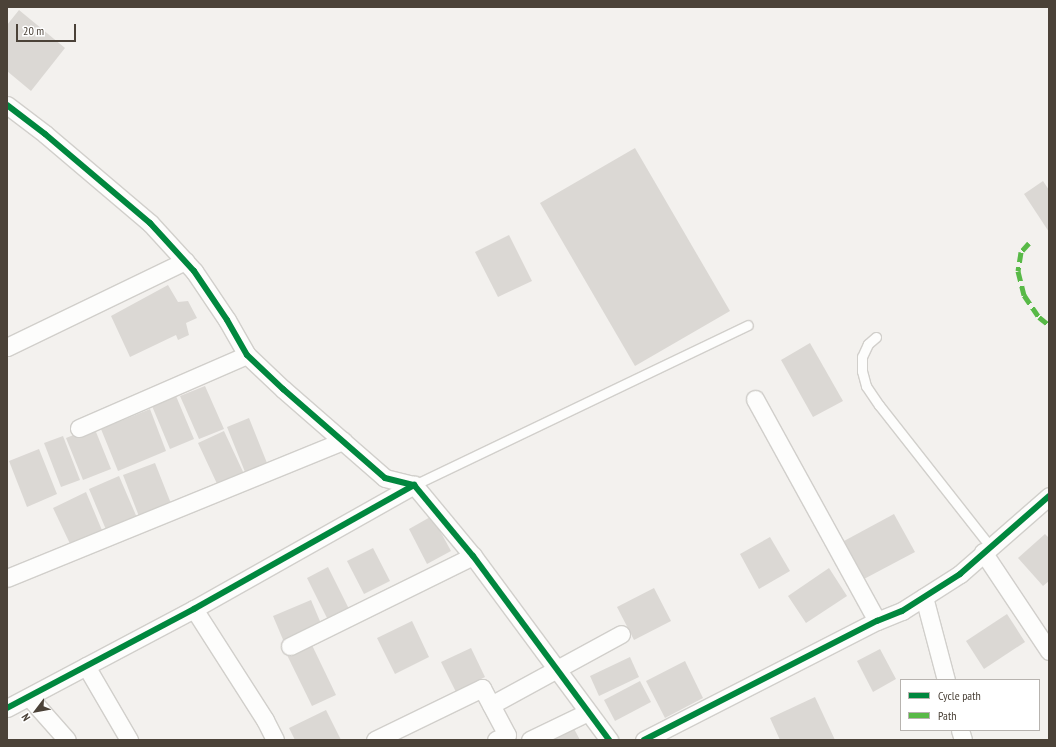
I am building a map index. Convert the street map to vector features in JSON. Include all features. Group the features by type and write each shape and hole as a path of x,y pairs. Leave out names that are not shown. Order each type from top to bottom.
{"street":[{"path":"7,105 45,134 150,223 194,271 219,308 247,355 283,390 385,478 414,485 474,556 609,740"},
{"path":"7,347 185,261"},
{"path":"79,428 247,355"},
{"path":"755,399 877,621"},
{"path":"7,578 343,441"},
{"path":"7,708 194,609 414,485"},
{"path":"644,740 877,621 902,611 960,574 1049,496"},
{"path":"987,549 1049,651"},
{"path":"290,646 474,556"},
{"path":"924,597 946,679"},
{"path":"194,609 265,720 274,740"},
{"path":"491,705 621,634"},
{"path":"86,666 129,740"},
{"path":"375,740 482,688 507,735 496,740"},
{"path":"29,697 67,740"},
{"path":"530,740 588,712"}],"lane":[{"path":"414,485 748,325"},
{"path":"876,337 868,344 862,357 862,371 866,386 987,549"}],"building":[{"path":"19,10 65,48 31,91 7,71 7,25"},
{"path":"635,148 730,311 635,366 540,203"},
{"path":"1043,181 1049,190 1049,232 1024,194"},
{"path":"509,235 532,281 498,297 475,252"},
{"path":"168,285 178,302 188,301 197,318 186,323 189,335 178,340 176,335 130,357 111,316"},
{"path":"810,343 843,401 813,417 781,360"},
{"path":"205,386 224,429 199,439 180,396"},
{"path":"176,396 194,439 170,449 152,406"},
{"path":"150,409 166,451 118,471 101,429"},
{"path":"249,418 267,463 245,472 227,427"},
{"path":"94,427 111,469 83,480 66,438"},
{"path":"224,431 245,476 219,488 198,443"},
{"path":"63,436 80,480 61,487 44,443"},
{"path":"39,449 57,494 27,507 9,461"},
{"path":"155,463 172,506 140,519 123,475"},
{"path":"119,476 138,520 107,532 89,489"},
{"path":"86,492 104,535 73,550 53,508"},
{"path":"894,514 915,552 864,579 844,541"},
{"path":"432,516 451,551 427,564 409,529"},
{"path":"1045,534 1049,538 1049,581 1043,586 1018,558"},
{"path":"770,537 790,571 759,589 740,554"},
{"path":"373,548 390,581 364,594 347,561"},
{"path":"328,567 351,613 330,624 307,578"},
{"path":"829,568 847,596 806,623 788,596"},
{"path":"654,588 671,621 634,640 617,607"},
{"path":"311,600 322,626 284,642 273,616"},
{"path":"1007,614 1025,642 984,669 966,641"},
{"path":"412,621 429,657 395,674 377,638"},
{"path":"310,641 336,695 312,706 286,653"},
{"path":"471,648 485,677 456,692 441,662"},
{"path":"880,649 896,679 873,692 857,661"},
{"path":"630,657 639,677 599,696 590,676"},
{"path":"685,661 703,698 665,718 646,681"},
{"path":"640,681 651,702 615,721 604,700"},
{"path":"815,697 835,740 780,740 770,718"},
{"path":"326,710 341,740 295,740 289,728"},
{"path":"572,725 580,740 540,740"}],"marked path":[{"path":"1029,243 1021,252 1018,271 1024,295 1039,317 1049,325"}],"cycle path":[{"path":"7,105 45,134 150,223 194,271 227,320 247,355 283,389 385,478 414,485 473,556 609,740"},
{"path":"7,708 194,609 414,485"},
{"path":"644,740 877,621 902,611 960,574 1049,496"}]}
